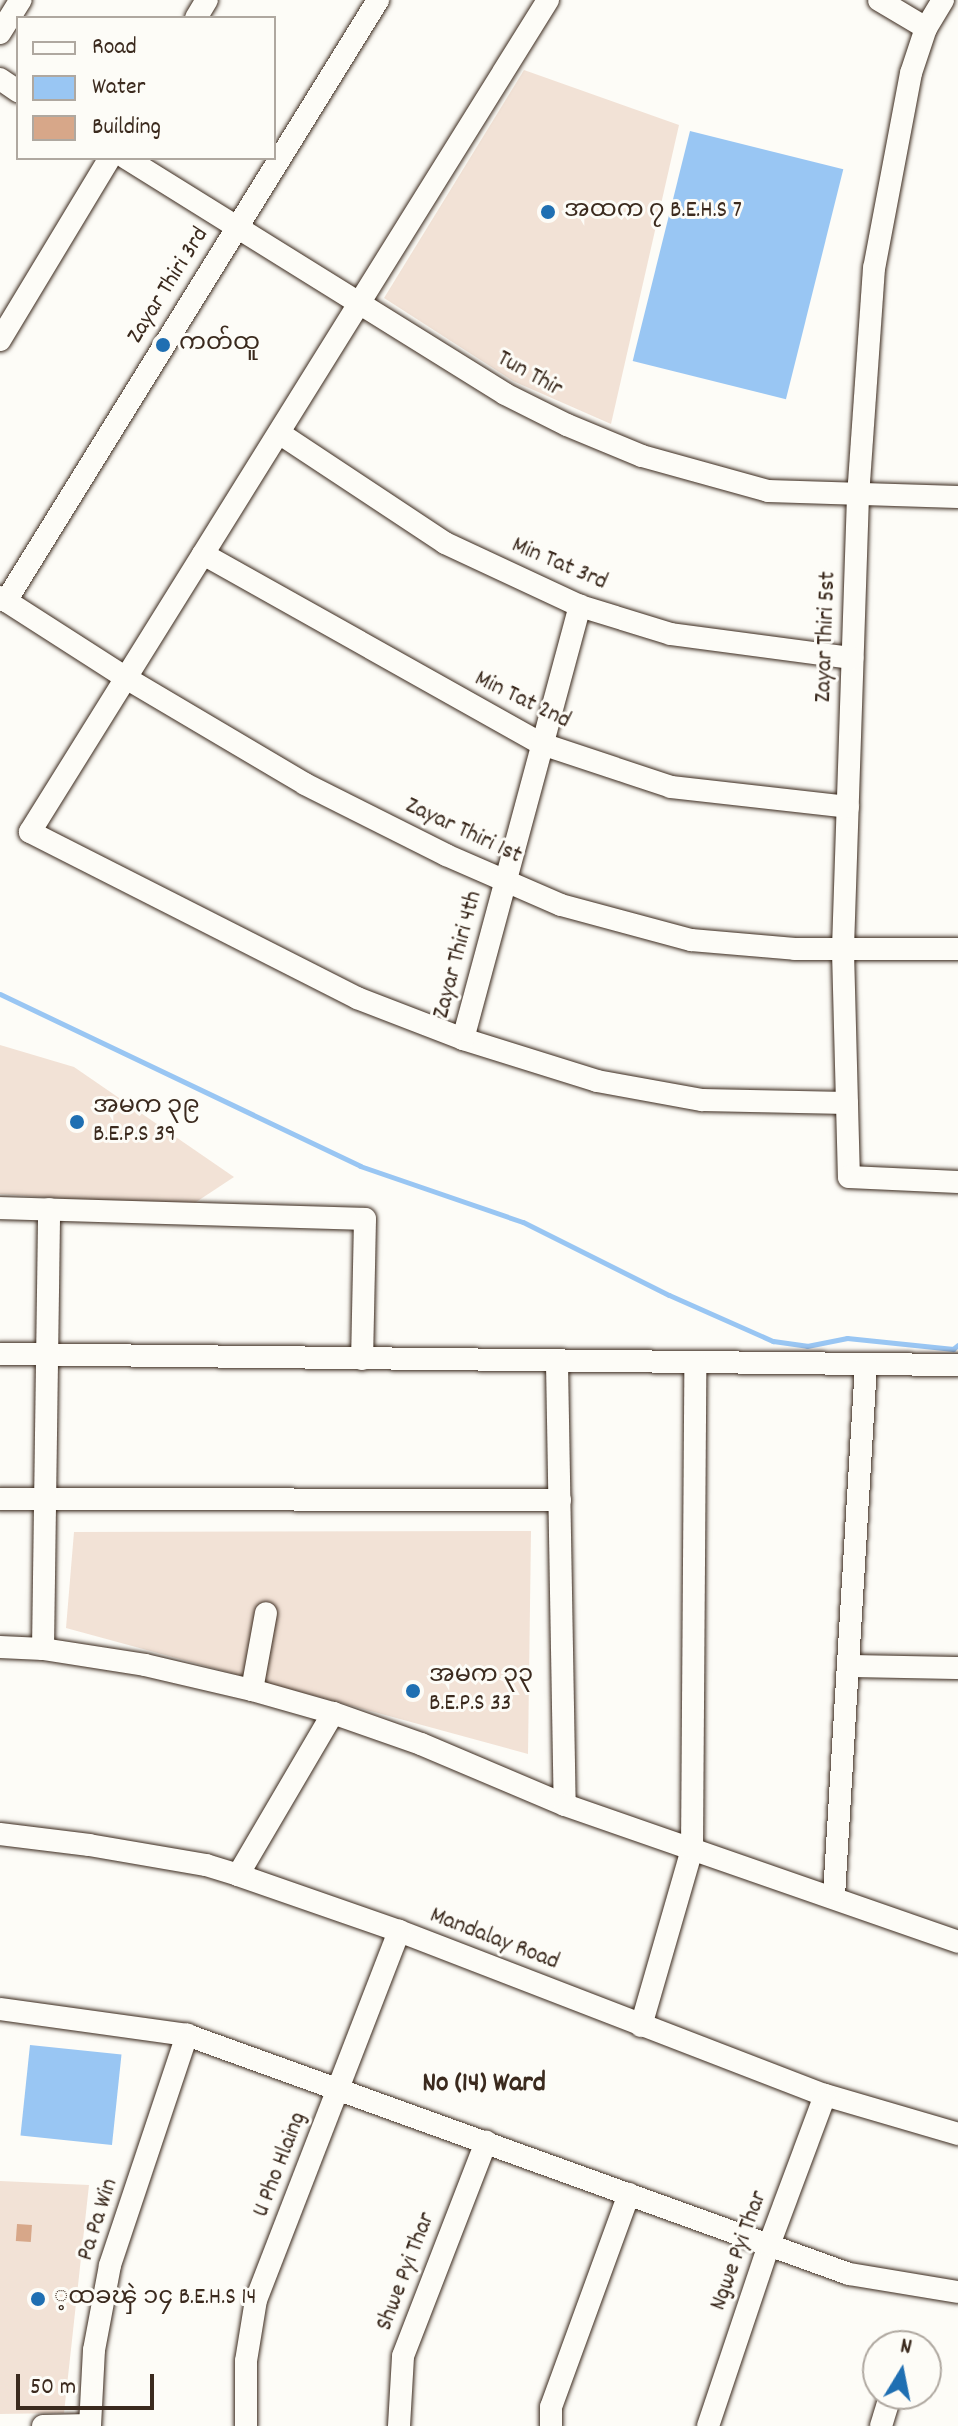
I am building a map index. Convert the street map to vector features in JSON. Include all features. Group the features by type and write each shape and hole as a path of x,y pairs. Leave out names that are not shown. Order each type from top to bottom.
{"street":[{"path":"0,33 21,0"},
{"name":"Zayar Thiri 3rd","path":"3,599 378,0"},
{"path":"548,0 30,832 357,998 463,1039 597,1081 702,1100 847,1103"},
{"path":"879,0 926,28"},
{"name":"Zayar Thiri 5st","path":"943,0 926,28 911,73 874,268 858,496 843,951 849,1177 958,1182"},
{"path":"0,340 109,160"},
{"name":"Tun Thir","path":"129,160 505,394 567,425 642,456 768,491 958,497"},
{"name":"Min Tat 3rd","path":"279,433 445,543 580,606 671,634 852,658"},
{"name":"Min Tat 2nd","path":"203,554 542,744 671,787 848,807"},
{"name":"Zayar Thiri 1st","path":"3,599 126,678 305,784 561,905 691,940 843,951 958,949"},
{"name":"Zayar Thiri 4th","path":"463,1039 580,606"},
{"path":"0,1208 365,1219 362,1359"},
{"path":"43,1649 49,1209"},
{"path":"0,1354 557,1363 958,1365"},
{"path":"641,2026 692,1849 695,1362"},
{"path":"557,1363 565,1805"},
{"path":"834,1896 866,1365"},
{"path":"0,1499 560,1500"},
{"path":"252,1690 266,1613"},
{"path":"0,1647 43,1649 145,1665 333,1713 421,1744 565,1805 834,1896 958,1942"},
{"path":"850,1666 958,1668"},
{"path":"238,1875 333,1713"},
{"name":"Mandalay Road","path":"0,1834 206,1865 238,1875 399,1931 825,2095 958,2134"},
{"name":"U Pho Hlaing","path":"246,2426 246,2361 256,2300 399,1931"},
{"path":"0,2009 187,2035 849,2274 958,2292"},
{"name":"Pa Pa Win","path":"90,2426 94,2350 110,2265 187,2035"},
{"name":"Ngwe Pyi Thar","path":"708,2426 769,2245 825,2095"},
{"name":"Shwe Pyi Thar","path":"399,2426 403,2356 486,2142"},
{"path":"551,2426 551,2407 629,2194"},
{"path":"43,2426 90,2426"}],"shaded area":[{"name":"အထက ၇ B.E.H.S 7","path":"524,70 679,125 611,424 513,381 384,298"},
{"name":"အမက ၃၉ B.E.P.S 39","path":"0,1045 74,1067 234,1177 187,1208 0,1194"},
{"name":"အမက ၃၃ B.E.P.S 33","path":"531,1531 528,1754 66,1628 74,1532"},
{"name":"့ထခၾဲ ၁၄ B.E.H.S 14","path":"0,2181 89,2185 64,2413 0,2414"}],"water":[{"path":"690,131 843,169 786,399 633,361"},
{"path":"30,2045 121,2055 112,2145 20,2136"}],"building":[{"path":"17,2224 32,2225 31,2242 16,2241"}],"waterway":[{"path":"0,994 360,1166 523,1222 669,1295 773,1341 807,1346 847,1338 953,1349 958,1345"}],"place":[{"name":"အထက ၇ B.E.H.S 7","path":"548,212"},
{"name":"ကတ်ထူ","path":"163,345"},
{"name":"အမက ၃၉ B.E.P.S 39","path":"77,1122"},
{"name":"အမက ၃၃ B.E.P.S 33","path":"413,1691"},
{"name":"့ထခၾဲ ၁၄ B.E.H.S 14","path":"38,2299"}],"district":[{"name":"No (14) Ward","path":"484,2085"}]}
